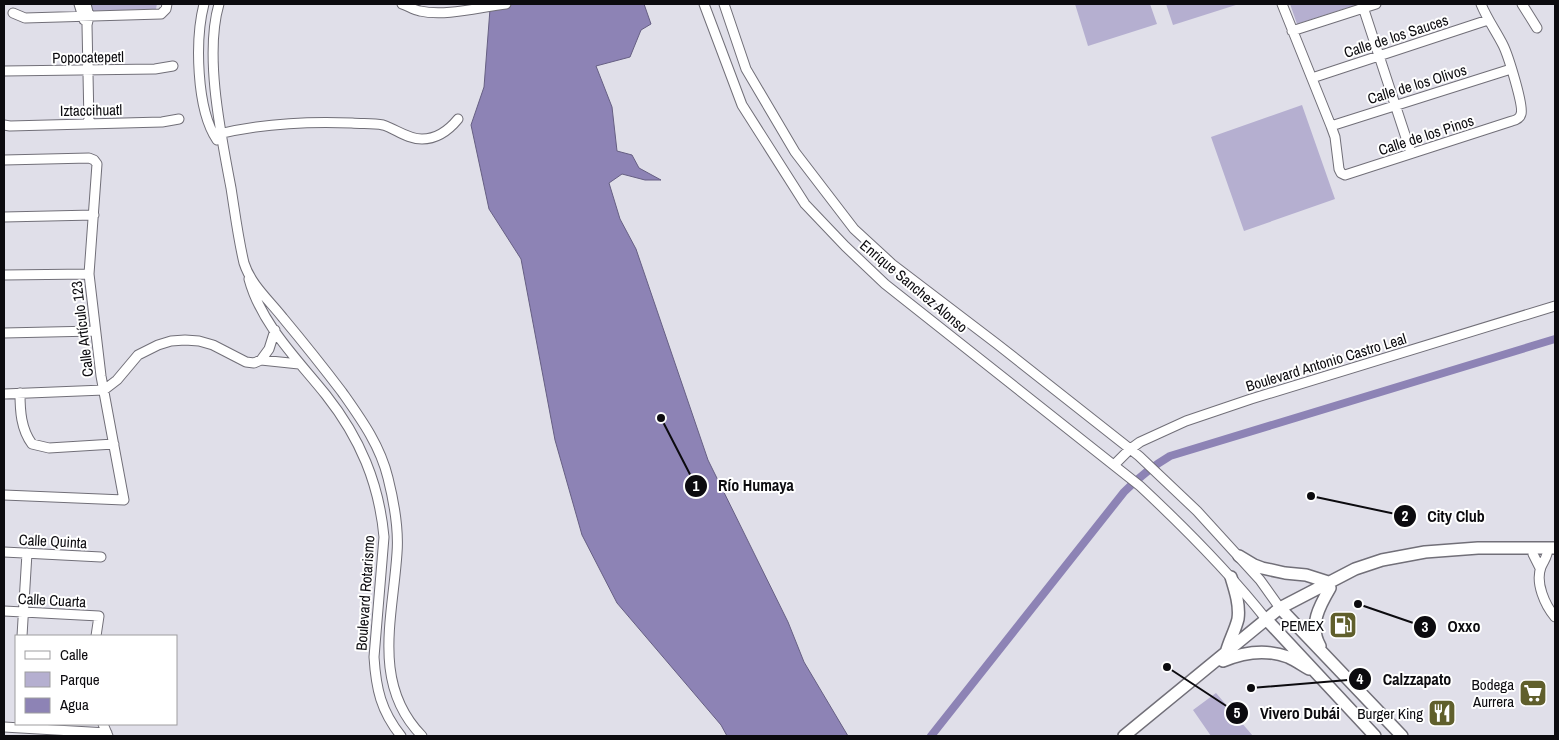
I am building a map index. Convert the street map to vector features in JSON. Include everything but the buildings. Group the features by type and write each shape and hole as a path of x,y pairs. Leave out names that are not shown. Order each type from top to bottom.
{"main road":[{"path":"1125,736 1226,653 1269,621 1355,569 1382,560 1409,555 1465,549 1552,551"},
{"path":"1239,556 1262,568 1285,573 1306,574 1329,585"},
{"path":"1226,653 1229,640 1238,620 1238,610 1231,576"},
{"path":"1326,656 1318,641 1315,624 1329,585"},
{"path":"1283,611 1402,736"},
{"path":"1125,736 1219,663 1269,621"},
{"path":"1269,621 1375,736"},
{"path":"1219,663 1236,655 1267,652 1288,658 1315,670"}],"street":[{"path":"79,4 86,19"},
{"path":"86,4 88,123"},
{"path":"13,13 25,18 86,19 161,14 166,9 167,4"},
{"path":"204,4 198,48 200,77 205,115 218,134"},
{"path":"218,134 213,43 215,17 219,4"},
{"path":"402,4 418,11 429,13 506,4"},
{"name":"Enrique Sanchez Alonso","path":"704,4 742,105 805,204 885,284 1140,486 1231,576 1269,621"},
{"name":"Enrique Sanchez Alonso","path":"724,4 746,69 795,152 854,229 892,264 997,344 1138,456 1197,512 1239,556 1283,611"},
{"path":"1282,4 1331,126"},
{"path":"1292,31 1363,6 1376,4"},
{"path":"1481,4 1488,20 1505,48 1511,69"},
{"path":"1522,4 1537,28"},
{"path":"1363,6 1411,154"},
{"name":"Calle de los Sauces","path":"1312,78 1488,20"},
{"name":"Popocatepetl","path":"4,72 155,69 173,66"},
{"name":"Calle de los Olivos","path":"1331,126 1511,69"},
{"name":"Calle de los Pinos","path":"1331,126 1335,136 1340,170 1341,173 1346,175 1512,121 1521,114 1521,104 1511,69"},
{"name":"Iztaccihuatl","path":"4,125 162,122 178,119"},
{"path":"218,134 299,122 382,125 402,135 422,139 437,136 450,129 458,119"},
{"name":"Boulevard Rotarismo","path":"218,134 224,149 242,254 258,306 299,364 326,396 354,435 375,484 384,537 374,658 375,674 377,690 382,704 401,736"},
{"name":"Calle Artículo 123","path":"4,160 89,158 97,164 89,274 101,376 124,500 4,495"},
{"path":"4,217 94,214"},
{"path":"4,275 89,274"},
{"path":"248,274 312,352 340,390 364,423 380,454 393,497 397,534 389,629 391,679 404,716 422,736"},
{"name":"Boulevard Antonio Castro Leal","path":"1114,465 1129,450 1170,427 1251,399 1555,306"},
{"path":"4,394 104,390 117,380 138,354 171,341 199,341 213,345 246,362 254,363 261,360 270,349 275,330"},
{"path":"4,333 95,331"},
{"path":"261,360 299,364"},
{"path":"20,394 22,421 25,432 32,444 49,448 114,444"},
{"path":"1534,551 1540,568 1542,593 1555,617"},
{"path":"1540,568 1552,551"},
{"name":"Calle Quinta","path":"4,552 100,557"},
{"path":"22,635 27,553"},
{"name":"Calle Cuarta","path":"4,611 99,616 96,635"},
{"path":"4,727 107,735"}],"green space":[{"path":"88,4 157,4 156,9 90,11"},
{"path":"1075,4 1150,4 1157,24 1088,46"},
{"path":"1166,4 1239,4 1173,25"},
{"path":"1290,4 1359,4 1297,24"},
{"path":"1302,105 1335,199 1244,231 1211,137"},
{"path":"1216,693 1253,736 1211,736 1193,710"}],"water":[{"path":"493,4 644,4 651,24 641,30 630,57 596,66 612,107 617,151 632,155 639,168 661,180 645,180 622,174 609,183 620,219 636,249 708,460 788,622 804,662 848,736 727,736 721,725 617,603 582,535 555,440 521,259 489,209 471,125 484,87 490,9"}],"waterway":[{"path":"931,736 1124,492 1146,472 1170,456 1555,339"}],"place":[{"name":"Río Humaya","path":"661,418"},
{"name":"City Club","path":"1311,496"},
{"name":"Oxxo","path":"1358,604"},
{"name":"PEMEX","path":"1343,625"},
{"name":"Vivero Dubái","path":"1167,667"},
{"name":"Calzzapato","path":"1251,688"},
{"name":"Bodega Aurrera","path":"1533,693"},
{"name":"Burger King","path":"1442,713"}]}
